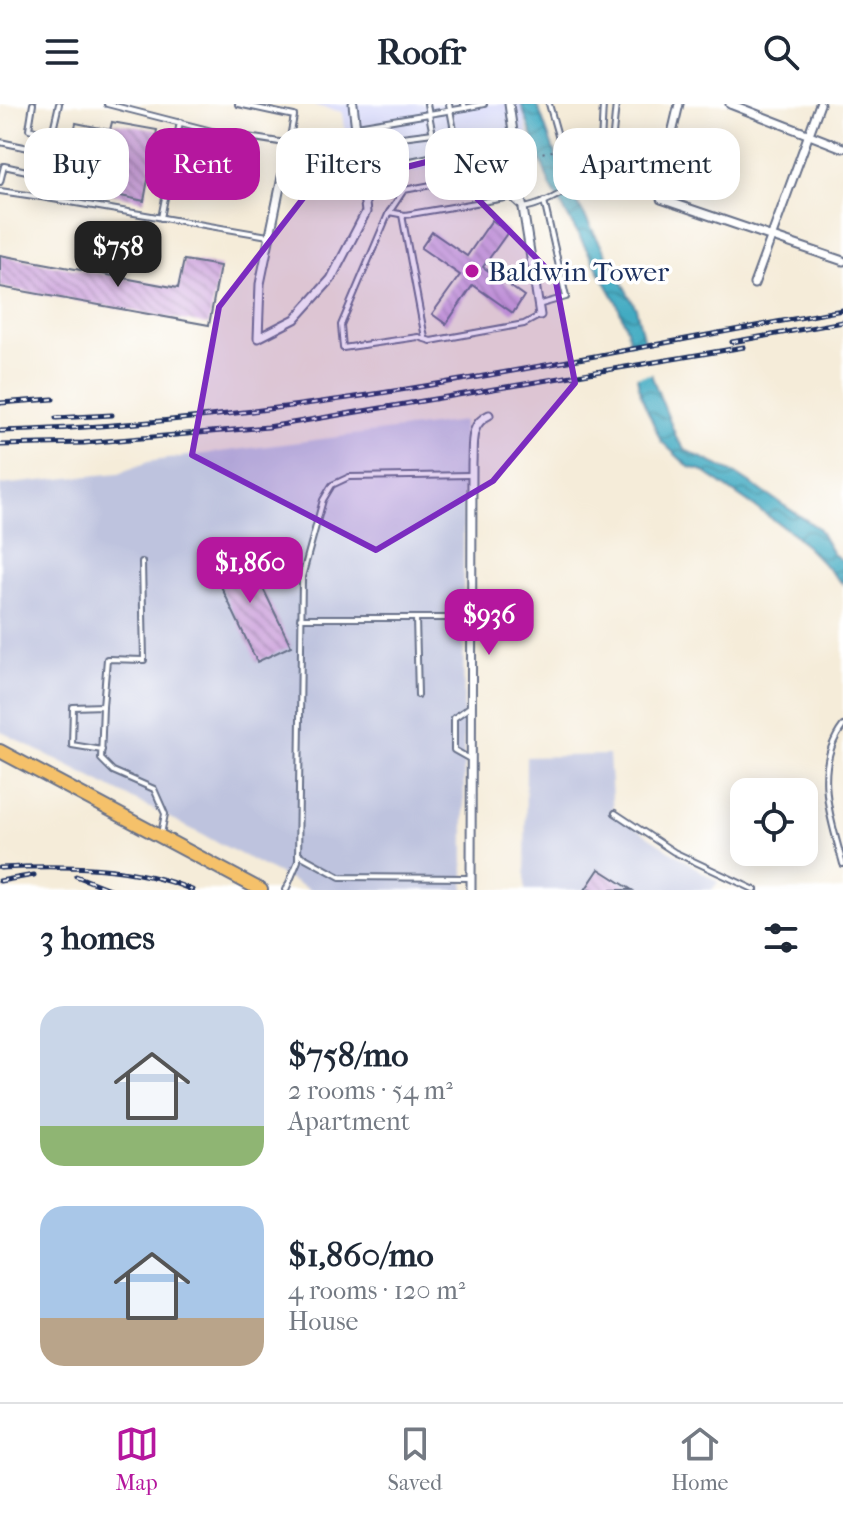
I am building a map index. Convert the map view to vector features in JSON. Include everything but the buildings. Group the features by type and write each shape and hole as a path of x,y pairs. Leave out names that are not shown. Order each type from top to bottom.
{"main road":[{"path":"0,751 261,890"}],"street":[{"path":"353,104 354,126"},
{"path":"509,104 512,128"},
{"path":"679,104 659,188 661,199 843,261"},
{"path":"730,104 843,148"},
{"path":"754,284 820,104"},
{"path":"277,200 260,284 258,338 295,319 331,279 366,212 364,200"},
{"path":"521,200 540,315"},
{"path":"471,890 472,475 474,429 479,420 489,415"}],"lane":[{"path":"29,128 33,104"},
{"path":"54,128 59,104"},
{"path":"107,104 123,105 206,128"},
{"path":"238,104 294,116 292,128"},
{"path":"427,104 432,128"},
{"path":"449,104 453,128"},
{"path":"354,126 484,104"},
{"path":"549,104 556,128"},
{"path":"602,128 603,104"},
{"path":"614,128 616,104"},
{"path":"179,128 180,122"},
{"path":"0,142 24,147"},
{"path":"0,182 4,166 24,170"},
{"path":"425,186 404,190 389,212 341,325 343,348 418,337 431,341 524,324 540,315"},
{"path":"0,191 24,195"},
{"path":"389,212 402,215 511,197 523,208 553,195"},
{"path":"57,200 270,236"},
{"path":"160,219 164,200"},
{"path":"538,305 566,297 544,201"},
{"path":"402,215 425,339"},
{"path":"286,890 296,869 298,854 302,577 323,500 338,480 349,477 472,475"},
{"path":"142,562 144,660 107,659 101,759 113,771 154,789 165,814 160,836"},
{"path":"300,618 473,618"},
{"path":"416,618 418,695"},
{"path":"472,760 454,750 454,718 473,705"},
{"path":"102,750 72,745 73,707 103,706"},
{"path":"843,726 834,738 824,772 843,864"},
{"path":"615,813 674,852 755,890"},
{"path":"298,854 340,877 471,878"}],"path":[{"path":"537,154 552,149"}],"highlighted area":[{"path":"438,159 555,277 575,383 493,481 376,550 192,455 219,307 308,192"}],"shaded area":[{"path":"308,104 521,104 527,128 425,128 425,170 409,172 409,128 344,128 342,112"},
{"path":"463,421 464,890 310,890 0,731 0,485 119,473 148,462 180,457"},
{"path":"609,755 613,813 718,882 712,890 525,890 526,757"}],"water":[{"path":"521,104 537,104 553,148 553,190 537,149 537,128 530,128"},
{"path":"559,200 576,200 636,308 652,377 677,439 685,450 736,474 818,528 833,554 843,561 843,584 794,534 701,470 689,467 661,441 641,396 627,329 616,301"}],"pier":[{"path":"648,340 655,373 635,377 628,344"}],"railway":[{"path":"0,431 107,426 318,402 528,368 843,310"},
{"path":"732,342 843,322"},
{"path":"0,445 84,443 268,427 744,347"},
{"path":"0,403 53,399"},
{"path":"56,418 112,415"},
{"path":"0,868 98,868 147,876 192,890"},
{"path":"0,881 34,875"},
{"path":"76,876 112,890"}],"place":[{"name":"Baldwin Tower","path":"472,271"}]}
